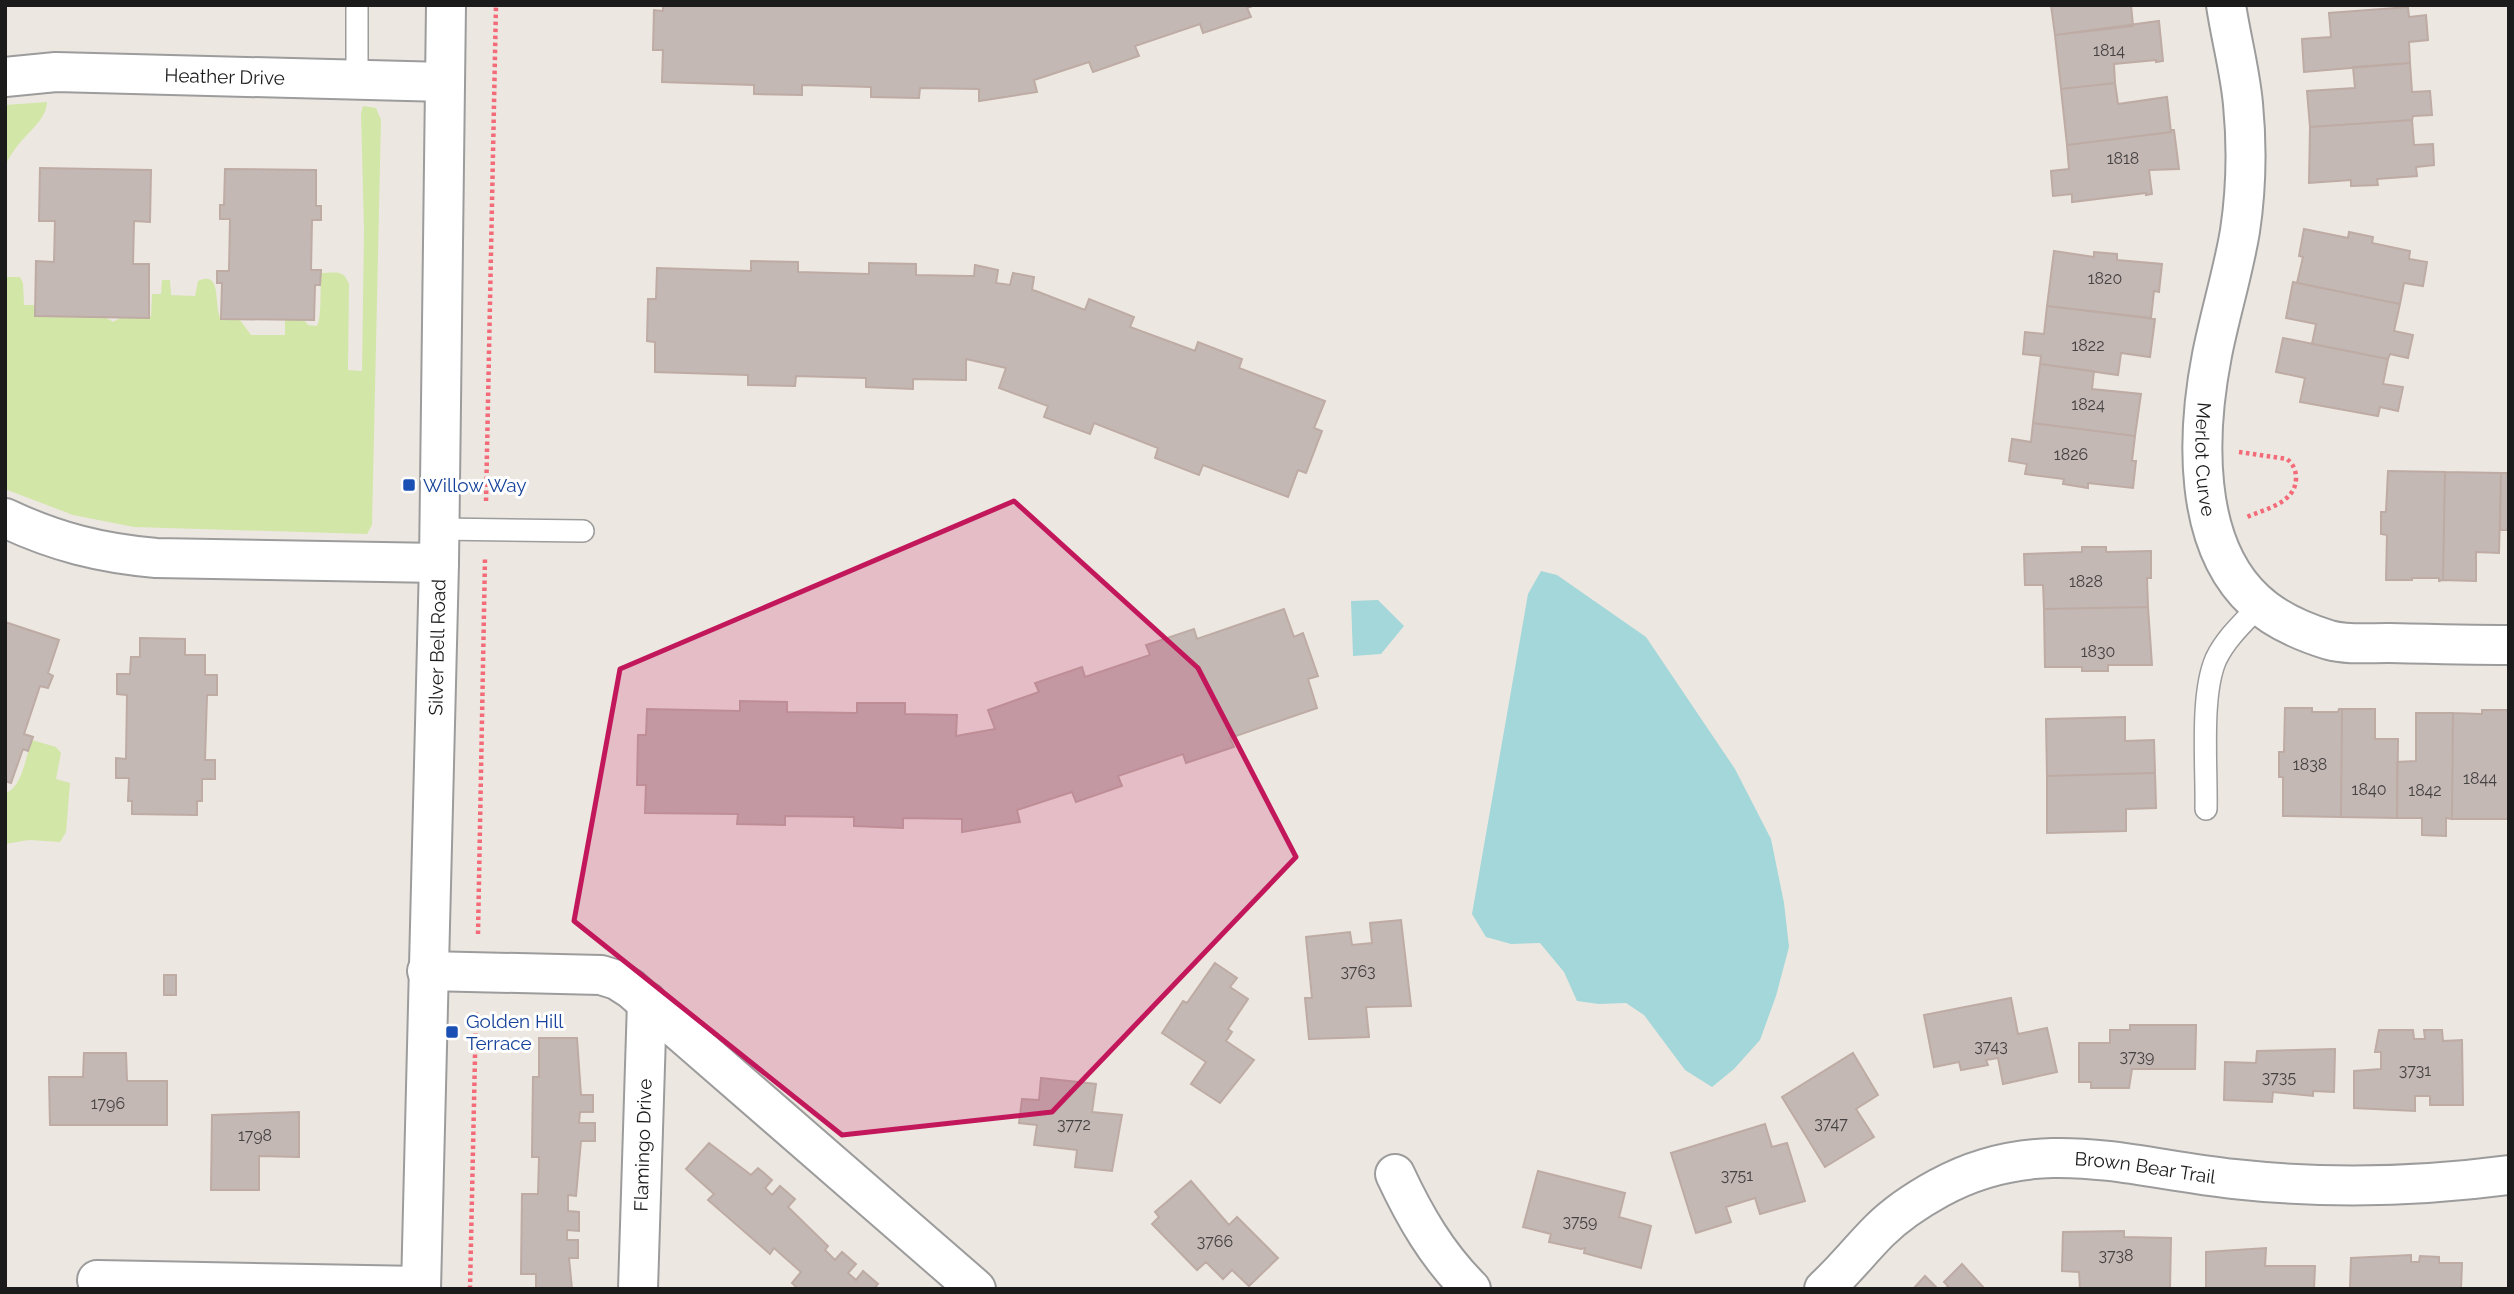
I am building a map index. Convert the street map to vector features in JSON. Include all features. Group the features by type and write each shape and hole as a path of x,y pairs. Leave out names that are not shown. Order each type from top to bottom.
{"street":[{"name":"Silver Bell Road","path":"421,1288 439,546 446,5"},
{"name":"Merlot Curve","path":"2226,5 2243,106 2243,187 2240,231 2211,357 2203,449 2205,496 2213,531 2223,555 2235,577 2260,605 2292,626 2336,642 2509,645"},
{"name":"Heather Drive","path":"5,77 56,72 445,82"},
{"path":"5,518 71,545 123,555 169,558 439,546"},
{"path":"427,971 610,976 647,1002 976,1289"},
{"name":"Flamingo Drive","path":"638,1289 647,1002"},
{"name":"Brown Bear Trail","path":"1824,1289 1879,1231 1908,1207 1940,1187 2010,1162 2080,1156 2234,1179 2324,1185 2415,1184 2509,1175"},
{"path":"1395,1174 1412,1211 1431,1241 1449,1267 1471,1289"},
{"path":"97,1280 421,1288"}],"lane":[{"path":"357,5 357,80"},
{"path":"439,546 486,529 583,531"},
{"path":"2206,809 2207,695 2211,674 2226,642 2260,605"}],"path":[{"path":"470,1289 496,5"},
{"path":"2203,449 2279,457 2292,464 2295,470 2295,487 2286,500 2213,531"}],"highlighted area":[{"path":"1014,501 1198,668 1296,857 1052,1112 842,1135 574,921 620,669"}],"green space":[{"path":"47,102 40,120 16,147 5,165 5,105"},
{"path":"363,106 376,108 381,120 372,525 367,534 134,527 73,515 5,489 5,277 20,277 23,283 24,305 105,317 113,322 122,317 151,316 152,294 161,294 162,280 170,280 171,295 195,296 198,281 211,280 216,291 221,319 240,320 251,335 285,335 285,320 304,320 308,325 317,326 321,273 338,273 344,276 349,284 348,370 362,371"},
{"path":"32,740 56,747 61,753 56,779 70,783 66,832 60,842 29,840 5,844 5,793 16,785"}],"water":[{"path":"1541,571 1557,575 1646,637 1735,769 1771,839 1784,903 1789,947 1776,996 1760,1040 1734,1069 1712,1087 1685,1070 1644,1015 1626,1003 1599,1004 1577,1001 1564,972 1540,943 1511,944 1486,937 1472,914 1528,594"},
{"path":"1378,600 1404,626 1381,654 1353,656 1351,601"}],"building":[{"path":"663,5 1255,5 1247,8 1251,17 1203,33 1200,24 1135,46 1139,56 1093,72 1089,62 1034,80 1037,92 979,101 979,89 920,88 919,98 871,97 871,87 802,85 802,95 754,94 754,85 662,82 663,50 653,50 654,10 663,11"},
{"path":"2051,5 2131,5 2133,26 2055,35"},
{"path":"2408,7 2409,17 2426,15 2428,40 2409,42 2410,63 2304,72 2302,39 2331,37 2329,13"},
{"path":"2159,21 2163,61 2114,64 2115,83 2061,89 2055,35"},
{"path":"2410,63 2412,92 2430,91 2432,115 2413,116 2412,120 2310,127 2307,91 2355,88 2353,67"},
{"path":"2115,83 2118,104 2167,97 2171,132 2067,145 2061,89"},
{"path":"2412,120 2414,145 2433,144 2434,165 2416,167 2417,176 2377,179 2378,185 2351,186 2351,180 2309,183 2310,127"},
{"path":"2174,130 2179,169 2149,170 2152,194 2072,202 2072,194 2053,196 2051,171 2069,169 2067,145"},
{"path":"40,168 151,170 150,222 134,221 133,264 149,264 149,318 35,316 36,261 54,262 55,221 39,221"},
{"path":"225,169 316,170 316,206 321,206 321,220 312,220 311,270 321,270 320,285 315,285 314,320 221,319 222,283 217,283 217,271 229,271 230,219 220,219 220,205 224,205"},
{"path":"2304,229 2348,238 2349,232 2373,237 2372,243 2410,251 2409,259 2427,262 2423,286 2404,283 2400,304 2297,283 2303,257 2299,256"},
{"path":"2054,251 2094,257 2094,252 2117,254 2117,260 2162,264 2159,292 2154,291 2151,318 2047,306"},
{"path":"751,261 798,262 798,272 869,274 869,263 916,264 916,275 968,276 974,276 975,265 998,270 996,283 1010,285 1013,273 1034,277 1032,290 1085,310 1089,299 1134,317 1130,327 1195,351 1198,342 1242,359 1239,368 1325,401 1314,428 1322,431 1306,473 1298,470 1288,497 1203,465 1199,475 1155,458 1158,448 1094,423 1090,434 1044,417 1048,406 999,388 1006,368 966,359 966,380 913,379 913,389 866,387 866,378 796,376 795,386 748,385 748,375 655,372 655,342 647,341 648,299 656,299 657,268 751,271"},
{"path":"2293,282 2400,304 2394,331 2413,335 2408,358 2390,354 2388,359 2312,344 2316,324 2286,318"},
{"path":"2047,306 2155,319 2150,357 2121,353 2118,375 2040,364 2041,356 2023,354 2025,332 2044,334"},
{"path":"2283,338 2388,359 2383,384 2403,387 2398,411 2380,407 2378,416 2300,402 2305,378 2276,372"},
{"path":"2040,364 2094,371 2092,389 2141,394 2135,436 2033,423"},
{"path":"2033,423 2135,436 2133,488 2088,483 2088,488 2063,484 2064,479 2025,474 2027,464 2009,461 2012,439 2031,442"},
{"path":"2388,471 2445,472 2443,580 2386,580 2387,535 2381,534 2381,512 2386,512"},
{"path":"2445,472 2501,473 2499,553 2476,552 2476,581 2443,580"},
{"path":"2501,473 2509,473 2509,530 2500,530"},
{"path":"2082,547 2106,547 2106,552 2151,551 2151,578 2147,578 2148,607 2044,609 2043,585 2025,585 2024,554 2082,552"},
{"path":"2148,607 2152,665 2108,665 2108,671 2082,671 2082,667 2045,667 2044,609"},
{"path":"1284,609 1294,637 1303,633 1318,676 1308,679 1317,708 1230,738 1234,747 1186,763 1183,754 1118,776 1122,786 1076,802 1072,792 1017,810 1020,822 962,832 962,819 903,818 903,828 854,826 854,817 785,816 785,825 737,824 738,814 645,813 646,785 637,785 638,735 646,735 647,709 740,711 740,701 787,702 787,712 857,713 857,703 905,703 905,714 957,715 956,736 995,729 988,710 1039,692 1035,683 1082,667 1085,677 1150,655 1146,645 1194,629 1197,639"},
{"path":"5,622 59,640 48,673 53,676 48,688 40,686 24,734 33,737 28,751 23,749 11,783 5,781"},
{"path":"140,638 185,639 185,655 205,655 205,675 217,675 217,695 207,695 205,760 215,760 215,779 202,779 202,801 197,801 197,815 132,814 132,801 128,801 129,778 116,778 116,758 126,759 127,695 117,694 117,674 130,674 131,657 140,657"},
{"path":"2285,708 2312,708 2312,712 2338,712 2342,709 2341,817 2283,816 2283,777 2279,777 2279,752 2284,752"},
{"path":"2342,709 2375,709 2375,739 2398,739 2397,818 2341,817"},
{"path":"2482,710 2509,710 2508,819 2452,819 2453,713 2482,714"},
{"path":"2416,713 2453,713 2452,819 2446,818 2446,836 2422,835 2422,818 2397,818 2397,762 2416,761"},
{"path":"2125,717 2125,741 2154,740 2155,773 2047,776 2046,719"},
{"path":"2155,773 2156,808 2126,809 2126,831 2047,833 2047,776"},
{"path":"1401,920 1411,1006 1366,1007 1369,1037 1309,1039 1305,998 1312,998 1306,937 1350,932 1352,945 1372,943 1370,923"},
{"path":"1215,963 1237,978 1230,987 1248,999 1228,1029 1232,1032 1226,1041 1254,1060 1220,1103 1191,1084 1206,1062 1162,1033 1183,1001 1187,1003"},
{"path":"164,975 176,975 176,995 164,995"},
{"path":"2011,998 2018,1034 2047,1028 2057,1072 2003,1084 1998,1058 1986,1060 1988,1065 1961,1070 1959,1062 1934,1067 1924,1015"},
{"path":"2130,1025 2196,1025 2195,1069 2132,1069 2129,1088 2091,1088 2091,1082 2079,1082 2079,1043 2110,1043 2110,1030 2130,1030"},
{"path":"2379,1030 2413,1030 2414,1039 2425,1039 2424,1030 2442,1030 2443,1041 2462,1040 2463,1105 2430,1105 2430,1096 2415,1096 2415,1111 2354,1108 2354,1071 2381,1069 2381,1052 2375,1052"},
{"path":"539,1038 577,1038 581,1095 593,1095 593,1112 580,1112 579,1123 595,1123 595,1141 581,1141 576,1196 568,1195 568,1211 579,1212 579,1231 567,1230 567,1240 578,1240 578,1258 569,1258 572,1289 536,1289 536,1274 521,1274 522,1194 538,1194 539,1157 532,1157 533,1077 539,1077"},
{"path":"2335,1049 2334,1092 2313,1091 2313,1096 2273,1092 2272,1102 2224,1100 2225,1062 2256,1063 2257,1051"},
{"path":"84,1053 126,1053 127,1081 167,1081 167,1125 50,1125 49,1077 83,1077"},
{"path":"1853,1053 1878,1095 1856,1109 1874,1137 1825,1167 1782,1097"},
{"path":"1041,1078 1096,1084 1092,1112 1122,1115 1112,1171 1075,1167 1077,1150 1034,1145 1037,1125 1019,1123 1022,1099 1039,1100"},
{"path":"299,1112 299,1157 259,1156 259,1190 211,1190 212,1115"},
{"path":"1765,1124 1772,1147 1787,1143 1805,1201 1760,1214 1755,1198 1726,1207 1731,1222 1696,1233 1671,1153"},
{"path":"709,1143 751,1175 758,1168 772,1180 765,1188 772,1195 780,1186 795,1199 788,1207 828,1246 825,1250 835,1260 842,1252 856,1264 848,1273 856,1280 863,1271 878,1284 874,1289 798,1289 792,1283 801,1272 774,1248 770,1254 708,1200 714,1194 686,1169"},
{"path":"1538,1171 1625,1193 1619,1217 1651,1226 1641,1268 1584,1253 1585,1248 1549,1242 1551,1234 1523,1227"},
{"path":"1191,1181 1229,1225 1237,1217 1278,1258 1249,1286 1232,1270 1223,1279 1206,1262 1197,1270 1152,1224 1159,1217 1155,1212"},
{"path":"2124,1231 2124,1237 2171,1238 2170,1289 2080,1289 2079,1272 2062,1271 2063,1232"},
{"path":"2266,1248 2265,1266 2315,1266 2314,1289 2206,1289 2206,1252"},
{"path":"2411,1255 2411,1262 2419,1262 2420,1256 2439,1257 2439,1263 2462,1263 2461,1289 2350,1289 2351,1258"},
{"path":"1962,1264 1985,1289 1945,1289 1948,1286 1944,1282"},
{"path":"1925,1276 1938,1289 1913,1289"}],"place":[{"name":"Willow Way","path":"409,485"},
{"name":"Golden Hill Terrace","path":"452,1032"}]}
